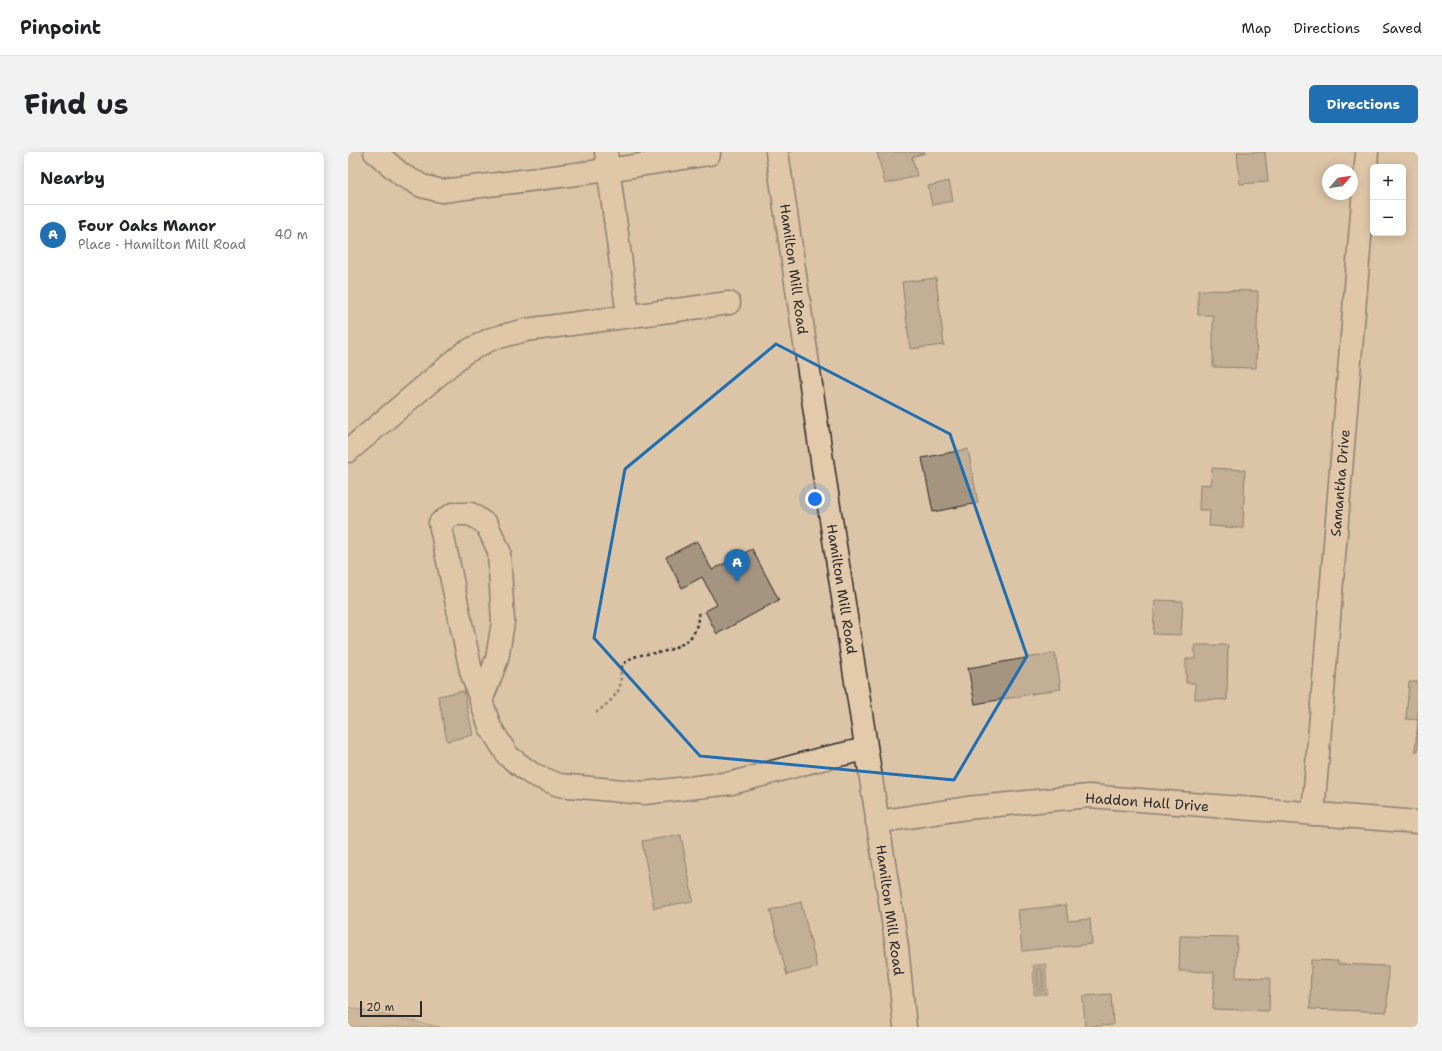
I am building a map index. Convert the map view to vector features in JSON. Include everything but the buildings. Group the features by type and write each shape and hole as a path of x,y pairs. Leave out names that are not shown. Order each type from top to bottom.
{"street":[{"path":"374,152 402,175 422,186 442,191 607,161 709,154"},
{"name":"Hamilton Mill Road","path":"777,152 897,947 905,1027"},
{"name":"Samantha Drive","path":"1313,814 1367,152"},
{"path":"607,161 628,316"},
{"path":"348,451 464,354 492,339 526,330 729,303"},
{"path":"481,701 497,659 503,622 499,552 487,525 472,514 453,514 440,523 471,672 481,701 490,727 508,756 532,774 559,785 644,793 732,783 817,760 866,749"},
{"name":"Haddon Hall Drive","path":"877,822 967,808 1090,796 1418,822"}],"path":[{"path":"596,714 618,692 621,670 624,665 629,660 640,655 665,651 686,642 694,632 698,623 699,610"}],"highlighted area":[{"path":"776,344 950,434 1027,656 954,780 700,756 594,638 625,469"}],"shaded area":[{"path":"348,1007 440,1027 348,1027"}],"water":[{"path":"1046,964 1047,994 1034,995 1033,965"}],"place":[{"name":"Four Oaks Manor","path":"737,582"}]}
